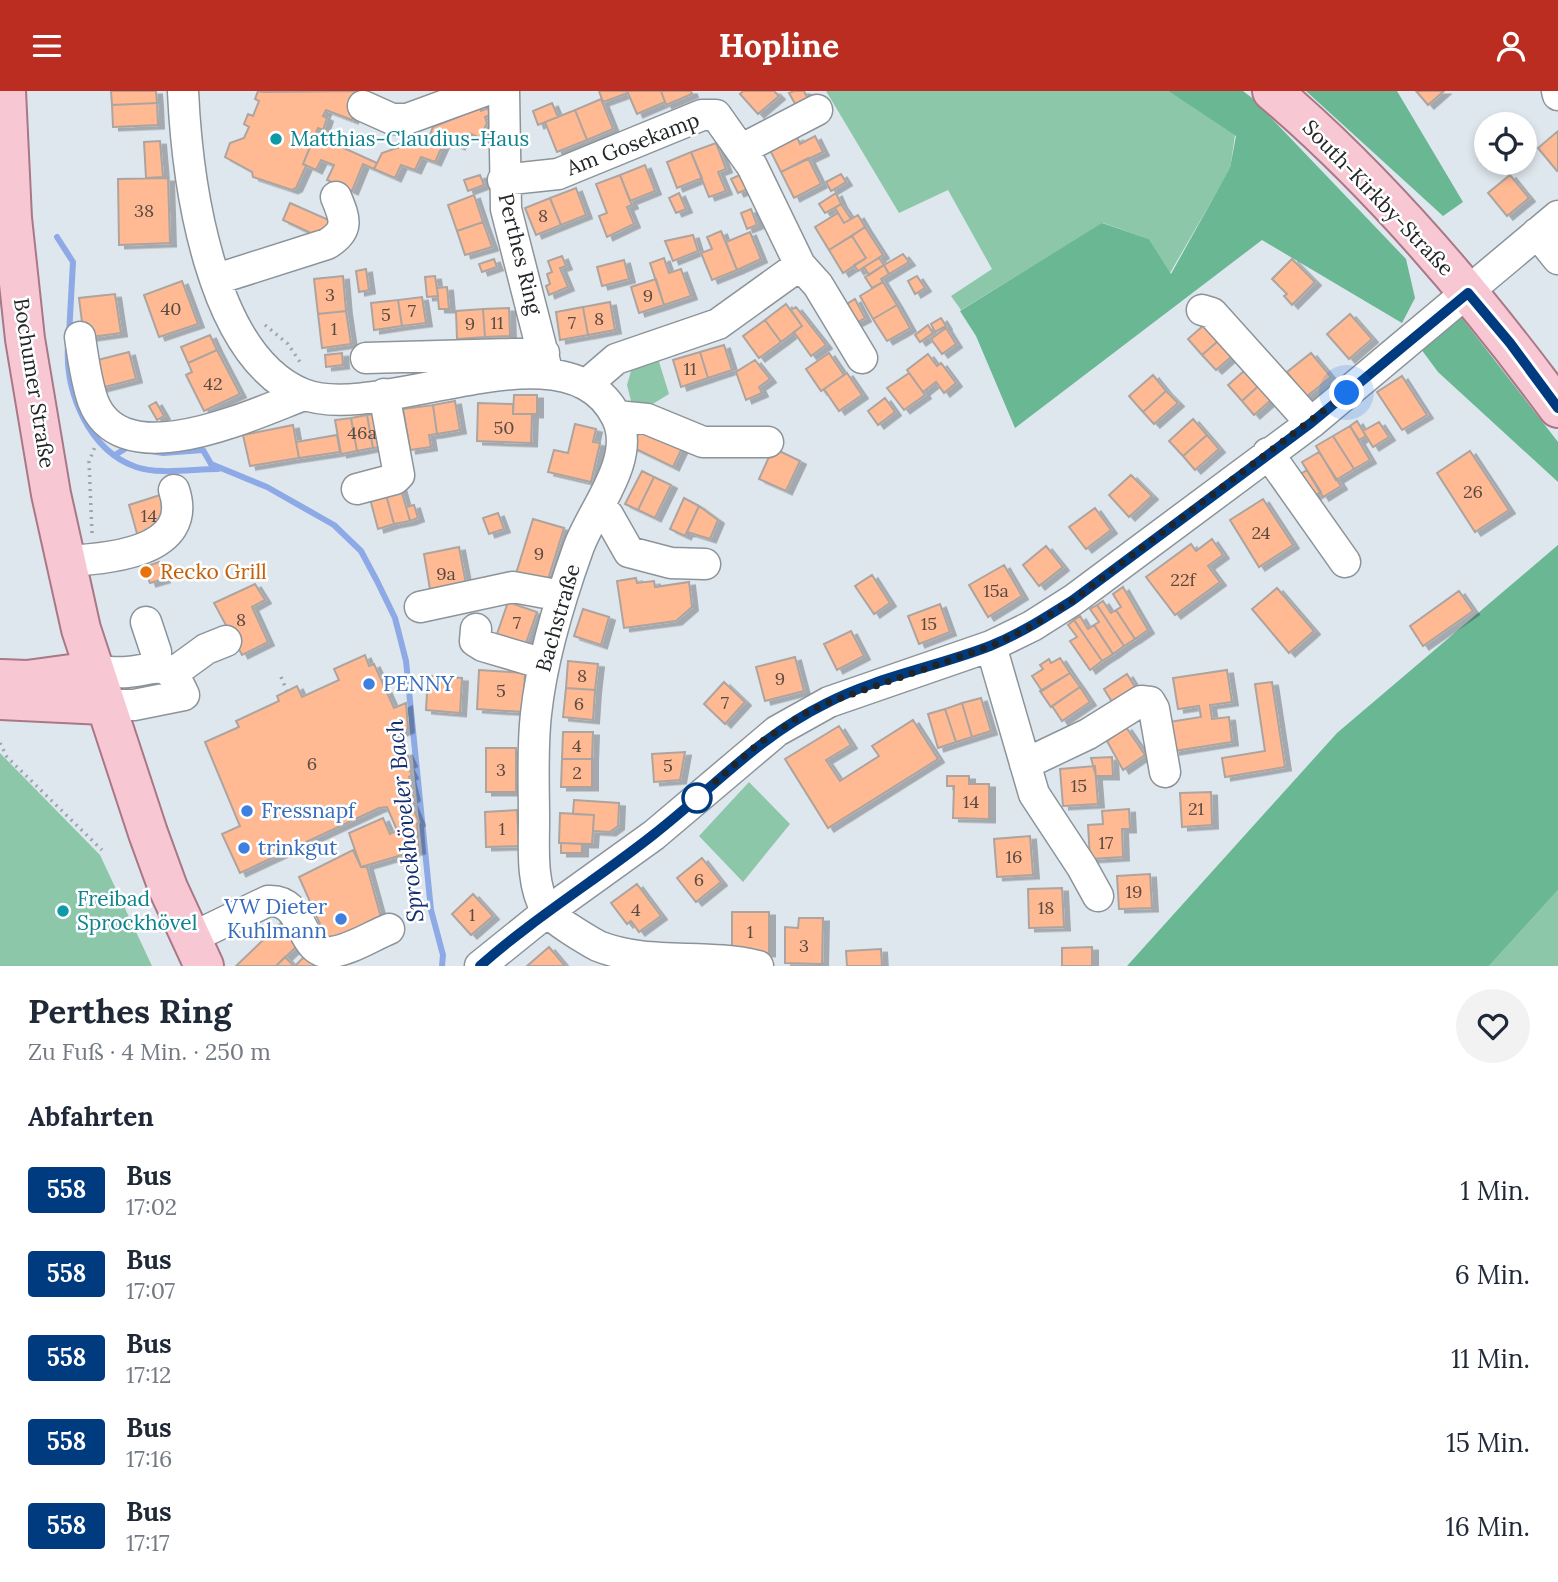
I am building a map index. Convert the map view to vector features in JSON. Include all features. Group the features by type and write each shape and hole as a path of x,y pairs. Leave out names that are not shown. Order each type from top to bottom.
{"main road":[{"name":"Bochumer Straße","path":"6,91 18,281 33,391 66,561 99,688 168,888 197,952"},
{"name":"South-Kirkby-Straße","path":"1272,91 1385,199 1510,343 1558,408"},
{"path":"0,679 99,688"},
{"path":"0,700 99,688"}],"street":[{"path":"183,91 192,178 216,279 244,342 271,373 304,395 326,400 384,394 546,363"},
{"path":"363,106 392,119 407,119 484,91"},
{"name":"Perthes Ring","path":"503,91 503,180 513,242 546,363"},
{"path":"742,149 817,110"},
{"name":"Am Gosekamp","path":"503,180 558,173 702,115 716,115 742,149 800,265 818,285 862,358"},
{"path":"216,279 327,244 338,237 345,228 345,221 336,197"},
{"path":"480,966 547,912 654,835 758,744 802,715 829,702 991,646 1032,626 1073,600 1311,423 1548,225 1558,259"},
{"path":"587,384 616,359 718,324 800,265"},
{"path":"1202,310 1212,313 1311,423"},
{"path":"80,337 93,402 115,428 134,434 180,437 200,433 304,395"},
{"path":"366,358 546,363 587,384 616,416 647,419 703,442 768,442"},
{"path":"357,489 395,479 399,475 384,394"},
{"name":"Bachstraße","path":"547,912 534,871 535,715 544,664 562,596 579,544 615,469 622,442 616,416"},
{"path":"1268,453 1345,562"},
{"path":"66,561 123,556 154,542 174,527 180,506 174,490"},
{"path":"598,508 608,515 629,551 671,563 705,564"},
{"path":"420,607 513,587 562,596"},
{"path":"99,688 134,705 184,695 164,669 146,622"},
{"path":"476,629 475,641 483,646 544,664"},
{"path":"99,688 126,673 164,669 226,641"},
{"path":"991,646 1034,794 1098,896"},
{"path":"1025,764 1088,734 1140,701 1150,702 1154,709 1165,772"},
{"path":"197,952 268,901 278,900 291,908 312,945 319,951 332,952 389,929"},
{"path":"547,912 596,945 634,959 733,961 758,966"}],"path":[{"path":"262,322 297,354 302,365 301,368 296,366"},
{"path":"281,677 287,691"},
{"path":"0,743 7,757 102,850"}],"green space":[{"path":"826,91 1168,91 1235,135 1230,169 1170,273 1149,239 1103,223 961,310 951,296 992,269 948,190 899,213"},
{"path":"1168,91 1243,91 1252,98 1406,259 1415,298 1402,323 1262,240 1015,428 976,336 960,311 1102,223 1149,239 1171,274 1230,168 1236,136"},
{"path":"1306,91 1397,91 1463,202 1443,216"},
{"path":"1458,313 1558,442 1558,482 1438,372 1421,349"},
{"path":"657,355 669,394 646,408 632,405 627,385 633,364"},
{"path":"1558,545 1558,890 1489,966 1127,966 1337,733"},
{"name":"Freibad Sprockhövel","path":"0,753 100,855 152,966 0,966"},
{"path":"749,782 790,824 743,882 699,836"},
{"path":"1558,890 1558,966 1489,966"}],"building":[{"path":"111,91 156,91 157,103 112,105"},
{"name":"Matthias-Claudius-Haus","path":"258,91 364,91 352,120 326,110 323,116 327,118 323,130 318,128 303,164 306,166 296,188 292,190 253,177 252,172 225,157 230,143 244,138 249,127 244,124 248,114 253,116 259,101 255,99"},
{"path":"599,91 627,91 628,93 603,102"},
{"path":"627,91 661,91 665,102 637,114"},
{"path":"661,91 691,91 692,94 666,105"},
{"path":"743,91 774,91 779,96 758,114 740,94"},
{"path":"804,91 811,105 799,111 789,93"},
{"path":"1416,91 1444,91 1428,105"},
{"path":"601,99 613,129 587,140 575,110"},
{"path":"157,103 158,125 113,127 112,105"},
{"path":"552,103 558,117 538,125 533,111"},
{"name":"Matthias-Claudius-Haus","path":"480,108 481,111 488,108 490,115 485,117 487,123 480,138 469,133 464,135 459,146 445,140 435,162 421,157 415,170 401,165 395,178 374,169 382,153 429,137 433,127"},
{"path":"575,110 587,140 557,152 545,122"},
{"path":"1558,131 1558,170 1557,171 1538,148"},
{"path":"315,135 377,163 374,169 363,164 352,191 327,180 334,165 321,160 316,170 303,164"},
{"path":"815,136 823,152 781,172 770,150 797,137 800,144"},
{"path":"160,141 163,177 146,178 144,142"},
{"path":"716,143 726,169 718,172 726,191 709,197 691,152"},
{"path":"691,152 702,178 677,188 667,162"},
{"path":"808,158 821,184 794,198 781,172"},
{"path":"645,165 655,191 630,201 620,175"},
{"path":"746,172 753,187 738,193 731,179"},
{"path":"841,174 846,182 831,191 826,182"},
{"path":"480,175 484,185 468,191 464,180"},
{"path":"620,175 632,205 627,207 634,224 607,237 599,216 607,213 596,184"},
{"path":"1510,175 1529,198 1507,216 1488,193"},
{"path":"168,178 170,243 119,245 118,179"},
{"path":"576,188 586,215 561,225 550,198"},
{"path":"679,193 686,209 676,213 669,198"},
{"path":"836,193 841,204 825,213 819,204"},
{"path":"474,195 483,222 457,231 448,205"},
{"path":"550,198 561,225 536,235 525,208"},
{"path":"290,203 331,221 329,227 315,235 283,220"},
{"path":"841,204 851,219 844,223 835,208"},
{"path":"751,209 757,225 747,229 741,213"},
{"path":"838,213 844,223 858,215 865,227 829,250 815,227"},
{"path":"483,222 492,247 465,255 457,231"},
{"path":"865,227 883,255 858,271 854,265 866,258 852,236"},
{"path":"721,231 737,270 712,280 701,253 712,249 707,237"},
{"path":"750,232 761,259 737,270 726,242"},
{"path":"693,235 698,251 673,261 665,241"},
{"path":"852,236 866,258 843,273 829,250"},
{"path":"903,254 909,262 889,274 884,265"},
{"path":"562,256 566,266 560,268 568,287 549,295 546,286 550,284 547,274 552,272 548,261"},
{"path":"664,258 669,273 681,269 691,296 664,305 650,263"},
{"path":"879,258 884,265 869,275 864,267"},
{"path":"494,259 497,267 482,272 479,264"},
{"path":"1292,259 1315,282 1292,305 1284,296 1287,294 1272,279"},
{"path":"624,260 629,279 602,286 597,267"},
{"path":"884,265 889,274 881,279 883,282 872,288 865,277"},
{"path":"366,269 369,290 359,292 356,271"},
{"path":"343,276 346,311 318,314 314,279"},
{"path":"435,276 438,296 427,297 425,277"},
{"path":"917,276 925,288 915,294 908,281"},
{"path":"656,279 664,305 639,313 631,287"},
{"path":"182,281 198,324 159,337 144,295"},
{"path":"883,282 897,305 873,319 860,296"},
{"path":"447,287 449,309 439,309 437,288"},
{"path":"115,294 121,333 84,338 79,298"},
{"path":"422,297 426,323 402,326 398,300"},
{"path":"855,299 865,318 856,323 845,305"},
{"path":"398,300 402,326 374,330 371,303"},
{"path":"610,302 615,330 588,335 583,307"},
{"path":"786,304 802,326 781,342 765,320"},
{"path":"897,305 910,328 887,341 873,319"},
{"path":"583,307 588,335 560,340 556,312"},
{"path":"796,307 826,345 811,356 794,332 802,326 791,310"},
{"path":"509,308 510,336 485,337 483,309"},
{"path":"483,309 485,337 457,339 456,311"},
{"path":"346,311 351,344 322,348 318,314"},
{"path":"1350,314 1372,339 1349,359 1327,334"},
{"path":"941,318 946,326 935,332 931,324"},
{"path":"1212,318 1226,334 1202,355 1188,339"},
{"path":"765,320 781,342 759,358 743,336"},
{"path":"928,325 933,333 920,342 915,335"},
{"path":"946,328 956,344 942,354 931,339"},
{"path":"1226,334 1240,349 1216,370 1202,355"},
{"path":"210,335 217,350 188,363 181,347"},
{"path":"724,345 732,370 708,378 700,352"},
{"path":"217,350 240,394 204,411 186,375 192,372 188,363"},
{"path":"129,352 136,379 97,389 90,362"},
{"path":"700,352 708,378 681,387 673,360"},
{"path":"342,353 343,365 326,367 325,355"},
{"path":"829,353 844,375 821,391 806,369"},
{"path":"1311,353 1331,377 1306,397 1287,372"},
{"path":"928,354 937,366 941,363 956,383 944,393 936,382 923,392 907,370"},
{"path":"755,360 770,379 759,387 762,393 746,400 736,372"},
{"path":"1252,364 1266,379 1242,401 1228,385"},
{"path":"847,373 862,395 839,411 824,389"},
{"path":"909,373 925,395 904,410 887,388"},
{"path":"1153,375 1166,391 1143,412 1129,396"},
{"path":"1402,376 1427,415 1402,430 1377,392"},
{"path":"1266,379 1279,393 1254,415 1242,401"},
{"path":"1166,391 1178,403 1154,424 1143,412"},
{"path":"514,395 537,395 537,414 513,414"},
{"path":"885,398 895,412 878,425 868,411"},
{"path":"455,401 460,430 437,434 433,405"},
{"path":"156,402 164,416 157,420 149,406"},
{"path":"478,403 513,404 513,414 532,414 531,443 477,441"},
{"path":"433,405 437,434 429,435 431,447 410,450 403,409"},
{"path":"384,412 389,446 373,448 367,415"},
{"path":"367,415 373,448 357,451 351,418"},
{"path":"351,418 357,451 341,454 335,420"},
{"path":"1193,419 1207,435 1183,456 1169,441"},
{"path":"1357,421 1366,436 1359,440 1350,426"},
{"path":"644,422 685,442 673,467 632,447"},
{"path":"1379,422 1389,437 1373,447 1363,431"},
{"path":"575,424 596,429 593,442 600,443 591,482 548,472 554,450 568,453"},
{"path":"293,425 299,458 250,466 243,435"},
{"path":"1350,426 1370,460 1354,469 1333,436"},
{"path":"337,435 340,452 299,458 296,442"},
{"path":"1207,435 1219,449 1195,470 1183,456"},
{"path":"1333,436 1354,469 1336,480 1316,446"},
{"path":"773,448 800,461 786,491 759,479"},
{"path":"1470,451 1509,510 1475,532 1437,473"},
{"path":"1319,452 1341,486 1323,497 1302,462"},
{"path":"1307,470 1321,492 1311,498 1296,477"},
{"path":"642,471 654,477 638,510 625,504"},
{"path":"1131,475 1152,496 1129,517 1109,495"},
{"path":"654,477 671,485 655,518 638,510"},
{"path":"400,486 410,521 394,524 385,491"},
{"path":"385,491 394,524 378,529 369,495"},
{"path":"160,495 170,527 138,537 129,505"},
{"path":"684,498 699,506 685,536 670,529"},
{"path":"1263,499 1293,545 1259,567 1230,520"},
{"path":"414,505 418,518 410,521 406,507"},
{"path":"699,506 718,520 710,539 687,532"},
{"path":"1095,508 1111,530 1086,549 1069,527"},
{"path":"498,513 504,529 489,534 483,518"},
{"path":"533,519 564,528 545,589 514,580"},
{"path":"1212,539 1223,555 1208,566 1220,582 1175,615 1146,577 1191,544 1196,551"},
{"path":"1046,546 1063,567 1039,586 1023,565"},
{"path":"459,547 468,594 432,601 424,554"},
{"path":"159,562 164,579 150,583 144,567"},
{"path":"1004,565 1022,596 988,617 969,585"},
{"path":"872,575 890,603 874,614 855,586"},
{"path":"636,578 637,583 654,581 655,587 689,582 692,607 676,621 624,628 617,581"},
{"path":"255,584 265,600 252,607 268,642 242,655 214,603"},
{"path":"1123,587 1148,630 1135,639 1116,610 1121,607 1113,594"},
{"path":"1277,588 1314,631 1289,653 1252,609"},
{"path":"1459,591 1473,611 1423,646 1410,626"},
{"path":"1103,601 1111,613 1116,610 1135,639 1124,646 1097,605"},
{"path":"508,602 537,612 526,643 497,634"},
{"path":"940,604 950,632 919,644 908,616"},
{"path":"1097,605 1124,646 1113,654 1094,625 1099,622 1090,609"},
{"path":"583,609 609,617 601,645 574,636"},
{"path":"1080,616 1088,629 1094,625 1113,654 1102,661 1074,620"},
{"path":"1074,620 1102,661 1090,670 1070,641 1077,637 1068,625"},
{"path":"851,631 864,656 837,670 824,644"},
{"path":"365,655 369,666 374,664 394,708 406,703 408,729 391,737 399,754 406,752 411,763 407,765 412,775 409,777 414,797 410,800 419,822 419,850 361,867 349,833 383,818 390,834 397,830 387,807 379,808 240,873 222,834 240,826 205,742 239,727 236,721 279,701 277,696 297,686 302,697 339,680 334,669"},
{"path":"795,657 804,691 765,701 756,667"},
{"path":"1060,658 1070,673 1042,691 1032,676 1043,669 1040,665 1049,659 1051,663"},
{"path":"568,661 598,664 595,690 566,688"},
{"path":"479,670 525,673 523,712 477,709"},
{"path":"1227,670 1232,702 1210,705 1212,719 1229,717 1232,742 1174,751 1169,722 1201,717 1199,706 1178,709 1173,678"},
{"path":"1070,673 1080,687 1051,707 1040,691"},
{"path":"1127,674 1137,690 1114,705 1104,689"},
{"path":"428,676 462,678 460,713 426,710"},
{"path":"724,682 745,702 725,724 704,704"},
{"path":"1272,682 1285,767 1225,777 1222,758 1265,751 1255,684"},
{"path":"1080,687 1090,702 1062,721 1052,706"},
{"path":"566,688 595,690 593,720 563,717"},
{"path":"981,698 991,731 972,737 962,703"},
{"path":"962,703 972,737 956,742 945,709"},
{"path":"945,709 956,742 938,748 928,714"},
{"path":"913,720 938,759 828,828 785,759 839,726 851,745 826,760 840,781 879,756 872,746"},
{"path":"1126,727 1145,755 1123,770 1107,741"},
{"path":"563,732 593,732 592,759 562,759"},
{"path":"486,748 516,748 516,792 486,792"},
{"path":"685,752 680,780 654,782 652,754"},
{"path":"1112,757 1113,776 1096,776 1091,758"},
{"path":"562,759 592,759 592,787 561,787"},
{"path":"1095,766 1098,804 1063,806 1060,769"},
{"path":"947,776 969,776 969,784 989,784 989,819 953,818 954,786 947,786"},
{"path":"1211,792 1212,825 1182,827 1180,793"},
{"path":"574,800 619,803 618,826 610,832 593,831 594,815 573,814"},
{"path":"1129,809 1130,829 1122,829 1123,857 1090,859 1088,825 1103,824 1102,811"},
{"path":"517,810 519,846 486,847 485,812"},
{"path":"560,813 594,815 592,844 559,843"},
{"path":"1030,836 1033,875 997,877 994,839"},
{"path":"561,843 582,844 582,853 561,853"},
{"path":"353,850 361,867 367,867 382,921 329,944 299,877"},
{"path":"702,858 721,882 696,902 677,878"},
{"path":"1150,874 1152,908 1119,909 1117,876"},
{"path":"637,884 661,916 639,932 631,921 627,924 611,903"},
{"path":"1062,888 1064,927 1029,928 1028,889"},
{"path":"473,894 493,916 471,935 452,914"},
{"path":"732,912 769,912 769,953 732,952"},
{"path":"799,918 823,918 822,964 785,963 785,927 798,928"},
{"path":"283,921 297,946 276,966 236,966"},
{"path":"549,947 565,966 527,966"},
{"path":"1092,947 1092,966 1062,966 1062,948"},
{"path":"881,949 882,966 847,966 846,951"},
{"path":"306,955 317,966 295,966"},
{"path":"285,957 294,966 276,966"}],"waterway":[{"name":"Sprockhöveler Bach","path":"57,237 73,262 69,335"},
{"name":"Sprockhöveler Bach","path":"68,345 71,381 83,417 93,433 119,459 145,469 218,469"},
{"name":"Sprockhöveler Bach","path":"115,455 128,447 163,453 203,450 211,464 267,487 334,525 361,551 395,618 406,661 431,910 443,955 442,966"}],"bus line":[{"name":"558","path":"480,966 547,912 654,835 758,744 802,715 829,702 991,646 1032,626 1073,600 1311,423 1468,293 1510,343 1558,408"}],"place":[{"name":"Matthias-Claudius-Haus","path":"276,139"},
{"name":"Recko Grill","path":"146,572"},
{"name":"PENNY","path":"369,684"},
{"name":"Fressnapf","path":"247,811"},
{"name":"trinkgut","path":"244,848"},
{"name":"Freibad Sprockhövel","path":"63,911"},
{"name":"VW Dieter Kuhlmann","path":"341,919"}],"route":[{"path":"697,798 758,744 802,715 829,702 991,646 1032,626 1073,600 1311,423 1347,393"}]}
